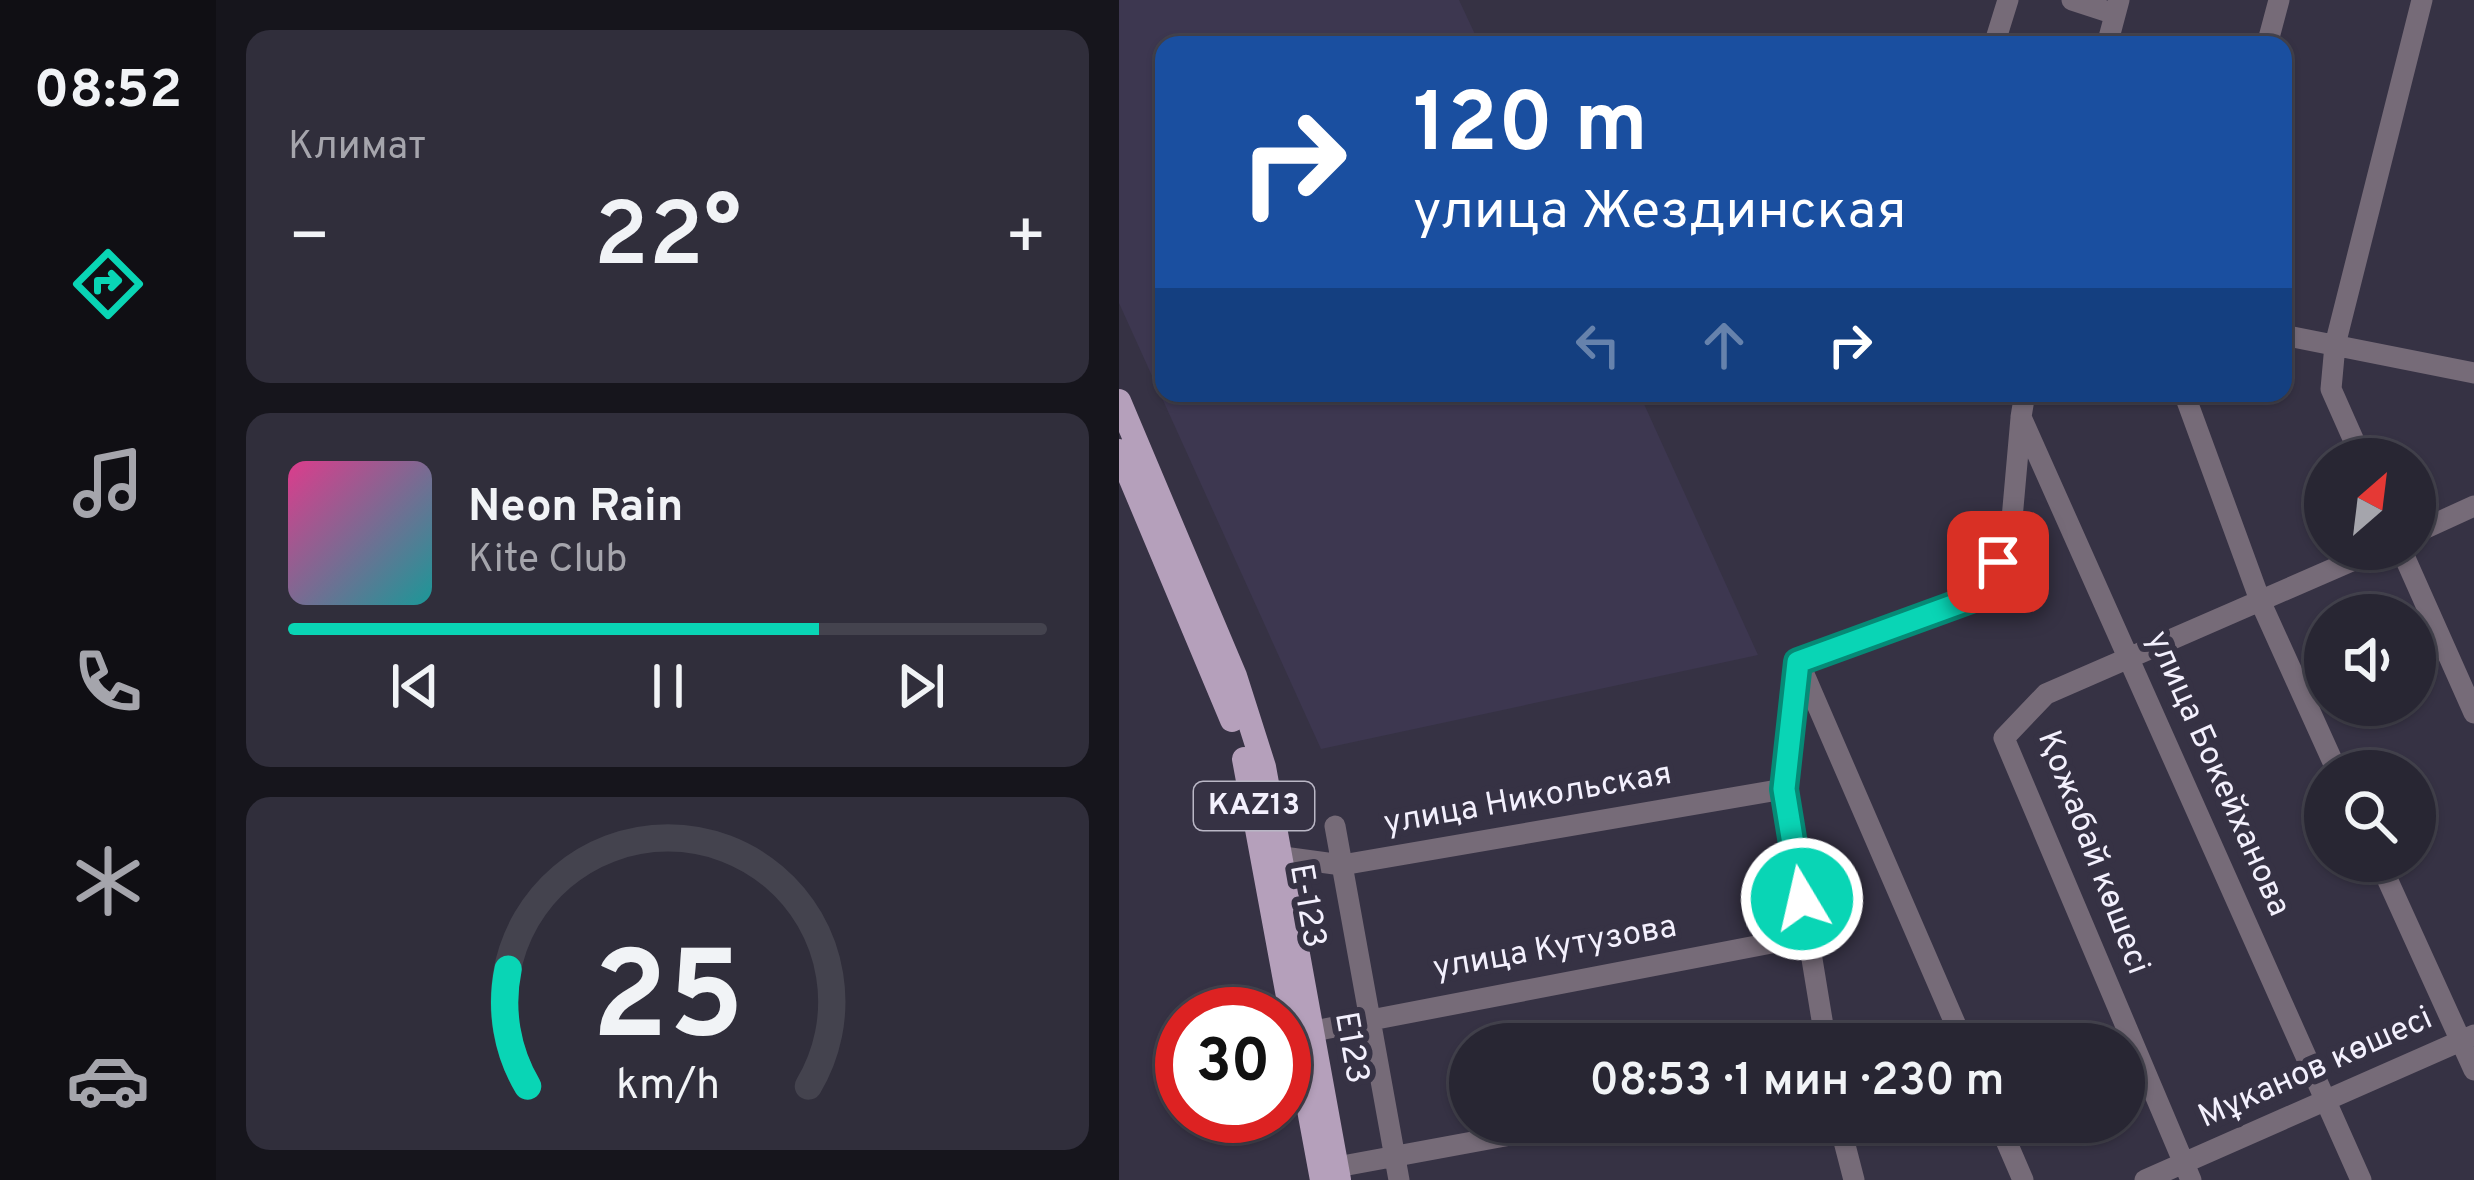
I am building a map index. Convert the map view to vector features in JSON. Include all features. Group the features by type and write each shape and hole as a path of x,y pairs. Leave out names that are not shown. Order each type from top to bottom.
{"main road":[{"name":"Е-123","path":"1119,401 1235,676 1264,767 1283,856"},
{"name":"Е-123","path":"1119,451 1224,694 1248,773 1333,1176"},
{"name":"Е123","path":"1283,856 1315,1031 1333,1176"}],"street":[{"path":"1997,36 2009,0"},
{"path":"2072,0 2117,7"},
{"path":"2269,36 2279,0"},
{"path":"2353,438 2331,388 2335,345 2423,0"},
{"path":"2292,337 2474,373"},
{"path":"1798,662 1985,594 2011,530 2024,402"},
{"path":"2187,402 2261,603 2328,750"},
{"name":"улица Бокейханова","path":"2021,417 2361,1180"},
{"path":"2436,523 2474,506"},
{"path":"2130,660 2333,570"},
{"path":"2410,570 2474,713"},
{"name":"Қожабай көшесі","path":"2130,660 2046,694 2004,738 2188,1172"},
{"path":"1798,662 1784,789 1822,1023"},
{"path":"1798,662 1955,1023"},
{"name":"улица Никольская","path":"1283,856 1342,865 1784,789"},
{"path":"1335,826 1399,1180"},
{"path":"2390,882 2467,1037 2474,1070"},
{"name":"улица Кутузова","path":"1315,1031 1808,936"},
{"name":"Мұканов көшесі","path":"2145,1180 2188,1172 2326,1101 2467,1037"},
{"path":"1333,1176 1394,1155 1462,1143"},
{"path":"1844,1143 1854,1180"},
{"path":"2007,1143 2023,1180"}],"shaded area":[{"path":"1119,0 1459,0 1476,36 1155,36 1155,382 1119,303"},
{"path":"1164,402 1643,402 1758,655 1321,749"}],"route":[{"path":"1802,899 1784,789 1798,662 1985,594 1998,562"}]}
